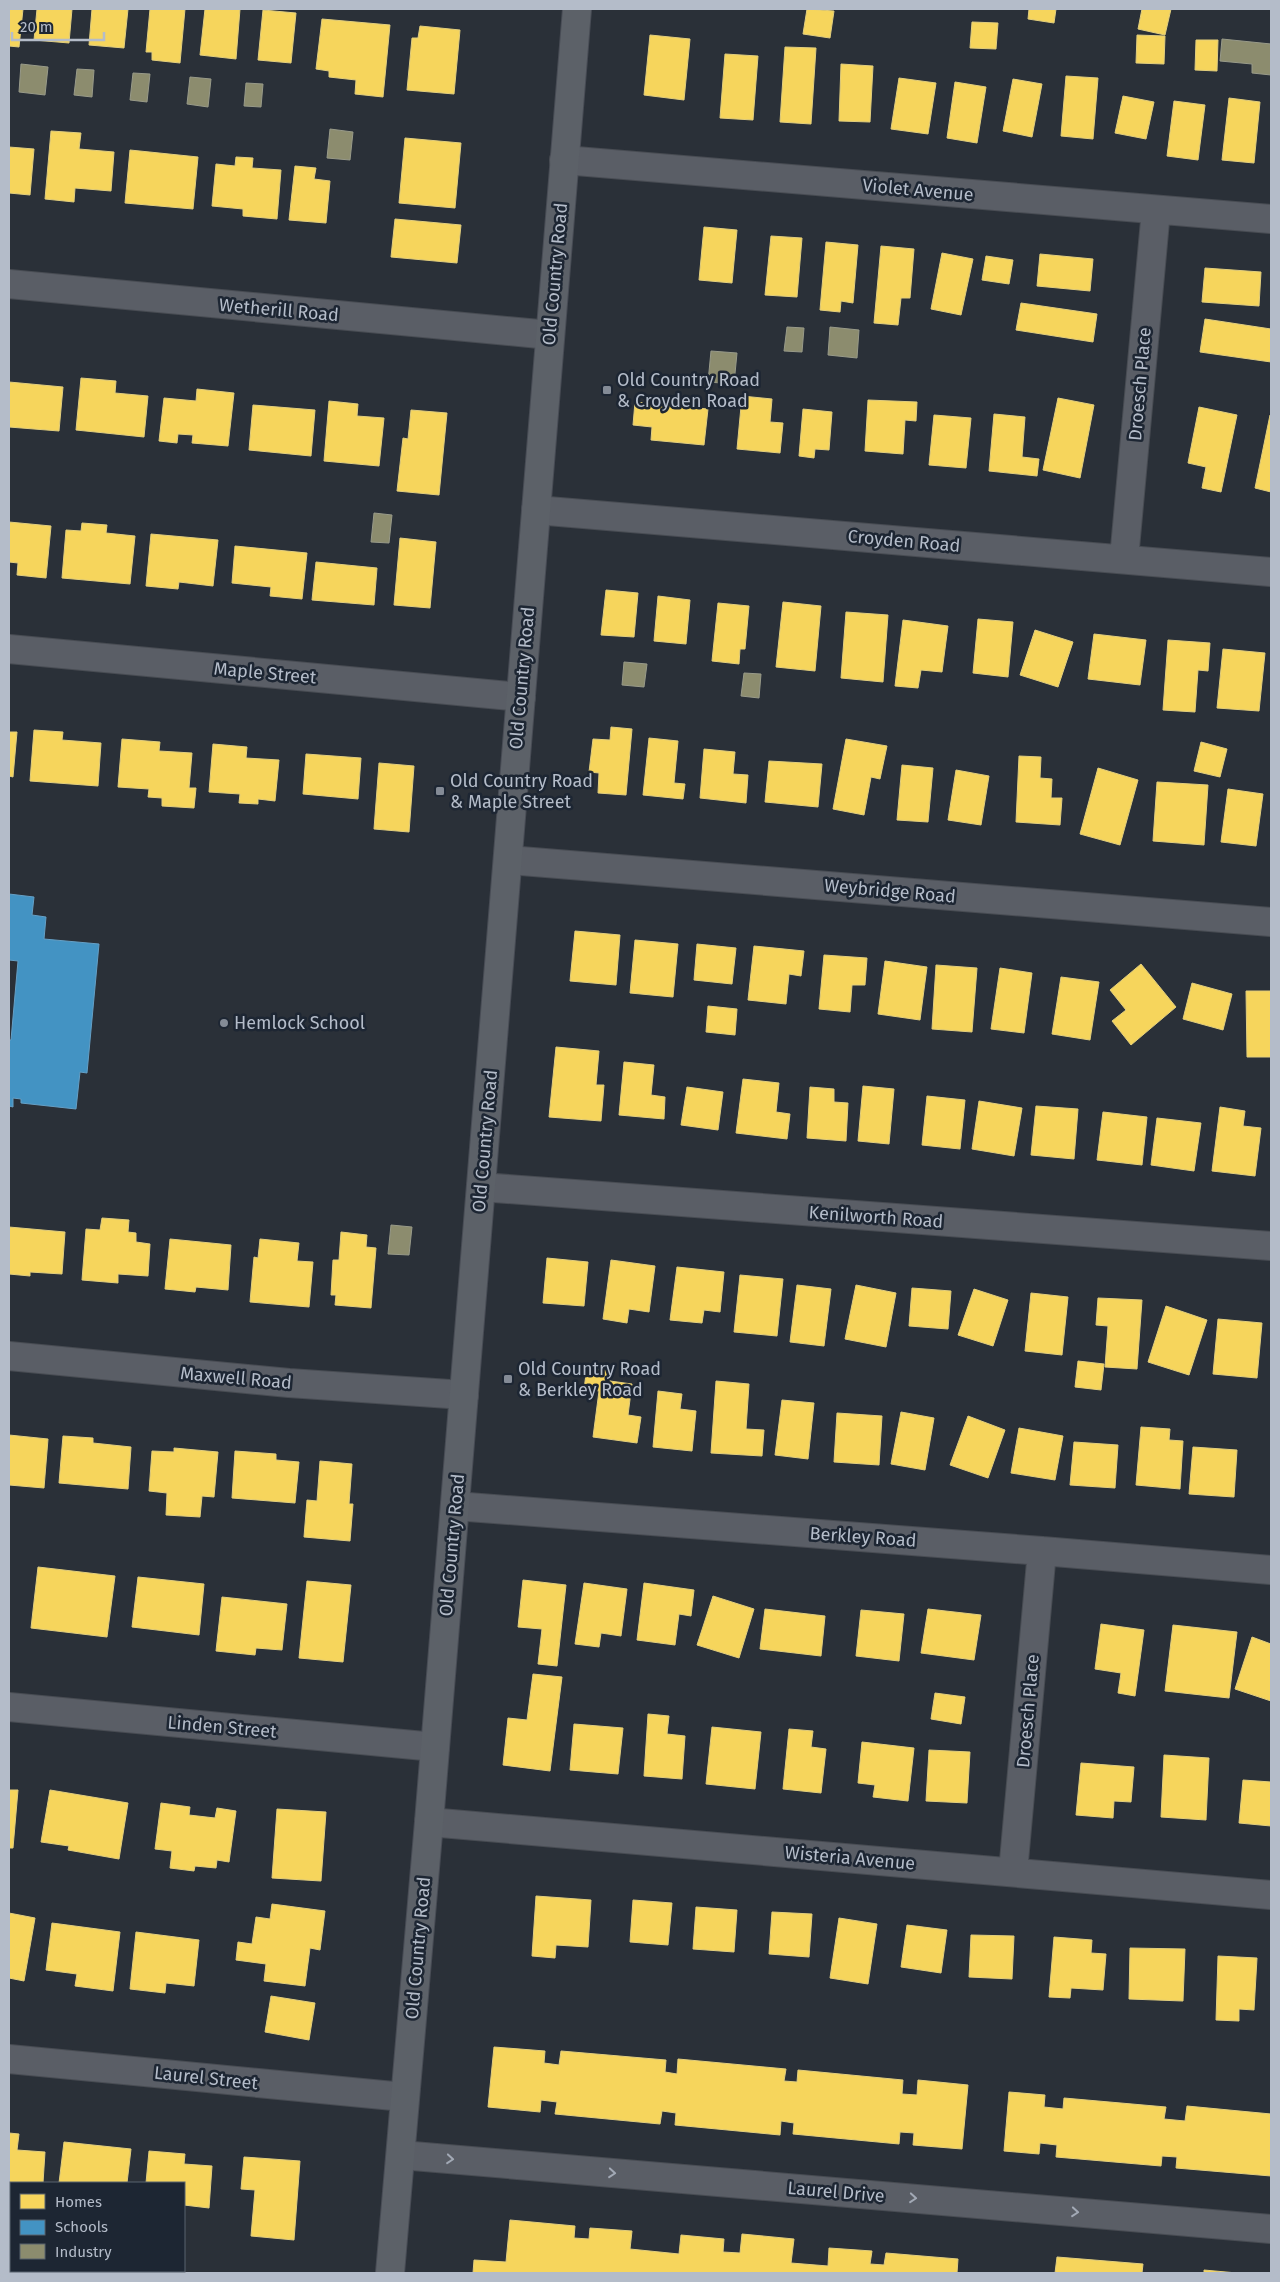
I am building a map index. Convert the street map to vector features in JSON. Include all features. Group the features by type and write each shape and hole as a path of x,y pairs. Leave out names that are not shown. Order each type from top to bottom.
{"main road":[{"name":"Old Country Road","path":"390,2273 455,1506 576,9"}],"street":[{"name":"Violet Avenue","path":"564,160 1271,220"},
{"name":"Droesch Place","path":"1124,559 1156,210"},
{"name":"Wetherill Road","path":"9,284 550,335"},
{"name":"Croyden Road","path":"536,510 1271,572"},
{"name":"Maple Street","path":"9,649 520,697"},
{"name":"Weybridge Road","path":"508,860 1271,922"},
{"name":"Kenilworth Road","path":"481,1187 1271,1246"},
{"name":"Maxwell Road","path":"9,1356 290,1383 464,1395"},
{"name":"Berkley Road","path":"455,1506 1271,1570"},
{"name":"Droesch Place","path":"1013,1872 1042,1551"},
{"name":"Linden Street","path":"9,1707 435,1748"},
{"name":"Wisteria Avenue","path":"429,1822 1271,1895"},
{"name":"Laurel Street","path":"9,2059 404,2097"},
{"name":"Laurel Drive","path":"401,2155 1271,2229"}],"building: Homes":[{"path":"9,9 23,9 19,47 9,46"},
{"path":"37,9 72,9 69,43 34,40"},
{"path":"92,9 128,9 124,48 89,45"},
{"path":"150,9 185,9 180,63 152,60 152,52 146,52"},
{"path":"205,9 240,9 236,59 200,55"},
{"path":"807,9 834,11 830,38 803,34"},
{"path":"1029,9 1056,9 1054,23 1028,19"},
{"path":"1142,9 1171,9 1165,35 1138,29"},
{"path":"263,10 296,13 291,63 258,60"},
{"path":"322,19 390,25 383,97 355,94 356,80 329,77 329,71 316,69"},
{"path":"972,22 998,23 996,49 970,48"},
{"path":"420,26 460,30 454,94 407,90 412,38 418,38"},
{"path":"650,35 690,39 684,100 644,95"},
{"path":"1137,35 1165,36 1164,64 1136,63"},
{"path":"1196,40 1218,40 1217,71 1195,70"},
{"path":"785,47 816,48 811,124 780,122"},
{"path":"725,54 758,56 753,120 720,118"},
{"path":"841,64 873,66 870,122 839,121"},
{"path":"1066,76 1098,78 1093,139 1061,136"},
{"path":"899,78 936,83 928,134 891,129"},
{"path":"1013,79 1042,84 1032,137 1003,131"},
{"path":"955,82 986,87 977,143 947,138"},
{"path":"1123,96 1154,102 1146,139 1115,133"},
{"path":"1229,98 1260,102 1254,163 1222,160"},
{"path":"1174,101 1205,105 1198,160 1167,156"},
{"path":"51,131 81,133 79,149 114,152 111,191 75,188 74,202 45,199"},
{"path":"405,138 461,143 455,208 399,203"},
{"path":"9,147 34,149 30,195 9,193"},
{"path":"130,150 198,157 193,209 125,203"},
{"path":"236,157 253,158 252,168 281,170 277,219 243,216 243,209 212,206 216,164 235,166"},
{"path":"295,166 316,168 314,179 330,181 326,223 289,220"},
{"path":"395,219 461,225 457,263 391,257"},
{"path":"704,227 737,230 732,283 699,280"},
{"path":"771,236 802,238 797,297 765,295"},
{"path":"826,242 858,245 853,303 841,301 840,312 820,310"},
{"path":"881,246 914,249 910,298 901,298 898,325 874,323"},
{"path":"942,253 973,259 961,315 931,309"},
{"path":"1040,254 1093,259 1090,291 1037,286"},
{"path":"986,256 1013,260 1009,284 982,280"},
{"path":"1205,268 1261,272 1259,306 1202,302"},
{"path":"1021,303 1097,314 1093,342 1016,330"},
{"path":"1205,319 1271,329 1271,362 1200,352"},
{"path":"81,378 116,381 115,393 148,396 144,437 76,430"},
{"path":"9,382 63,387 59,431 9,427"},
{"path":"197,389 234,393 228,446 192,443 193,435 178,434 177,443 159,441 164,398 196,401"},
{"path":"742,396 772,399 770,422 783,423 780,453 737,449"},
{"path":"1058,398 1094,405 1080,478 1043,470"},
{"path":"868,400 917,402 916,421 905,420 903,454 865,451"},
{"path":"329,401 358,404 357,416 384,418 379,466 324,461"},
{"path":"635,402 708,409 704,445 651,440 652,427 633,425"},
{"path":"253,405 315,410 311,456 249,450"},
{"path":"1199,407 1237,415 1221,492 1202,488 1206,467 1188,463"},
{"path":"803,409 832,412 829,450 815,449 814,458 799,456"},
{"path":"411,410 447,413 439,495 397,491 403,438 408,439"},
{"path":"994,414 1025,417 1022,457 1039,459 1037,476 989,471"},
{"path":"934,415 971,418 966,468 929,465"},
{"path":"1271,415 1271,492 1255,488"},
{"path":"9,522 51,526 46,578 17,575 18,563 9,562"},
{"path":"82,523 107,525 106,533 135,536 130,584 62,578 66,530 81,531"},
{"path":"151,534 218,540 213,586 179,582 178,589 146,586"},
{"path":"400,538 436,542 430,608 394,605"},
{"path":"235,546 307,553 302,599 270,596 271,587 232,583"},
{"path":"316,562 377,568 374,605 312,600"},
{"path":"606,590 638,593 634,637 601,635"},
{"path":"658,596 690,600 686,644 654,641"},
{"path":"783,602 821,606 815,671 776,667"},
{"path":"718,603 749,606 745,649 740,649 739,664 712,661"},
{"path":"846,612 888,615 883,682 841,678"},
{"path":"978,619 1013,622 1008,677 973,673"},
{"path":"903,620 948,626 942,672 921,670 918,688 895,686"},
{"path":"1035,630 1073,642 1058,687 1020,675"},
{"path":"1094,634 1146,640 1140,685 1088,679"},
{"path":"1168,640 1210,643 1208,671 1198,670 1195,712 1163,710"},
{"path":"1223,649 1265,653 1259,711 1217,708"},
{"path":"611,727 632,729 626,795 598,793 599,773 589,772 593,739 610,740"},
{"path":"34,730 63,732 62,740 101,743 98,786 30,781"},
{"path":"9,732 17,732 13,777 9,776"},
{"path":"649,738 678,741 674,783 685,784 683,799 643,795"},
{"path":"122,739 160,742 159,751 192,753 189,788 196,788 194,808 162,806 162,798 148,797 149,789 118,787"},
{"path":"846,739 887,746 880,779 871,777 864,815 833,809"},
{"path":"1201,742 1227,749 1220,777 1194,771"},
{"path":"213,744 247,747 246,758 279,760 275,801 258,799 258,804 239,803 240,794 209,792"},
{"path":"704,749 735,752 733,774 748,775 746,803 700,798"},
{"path":"306,754 361,758 358,799 303,794"},
{"path":"1019,756 1041,757 1040,778 1052,779 1051,798 1062,798 1060,825 1016,822"},
{"path":"769,761 822,764 818,807 765,802"},
{"path":"379,763 414,766 409,832 374,829"},
{"path":"902,765 933,768 928,822 897,820"},
{"path":"1098,768 1138,780 1120,845 1080,834"},
{"path":"956,770 989,776 981,825 948,820"},
{"path":"1157,782 1208,785 1204,845 1153,841"},
{"path":"1228,789 1263,794 1256,846 1221,842"},
{"path":"575,931 620,935 616,985 570,981"},
{"path":"635,940 678,944 673,997 630,993"},
{"path":"697,944 736,948 732,984 694,980"},
{"path":"754,946 804,951 801,976 789,974 786,1004 748,1000"},
{"path":"824,955 867,958 865,985 852,985 850,1012 819,1009"},
{"path":"885,961 927,967 920,1020 878,1014"},
{"path":"1141,964 1176,1007 1131,1045 1112,1021 1126,1010 1110,990"},
{"path":"936,965 977,968 972,1032 932,1029"},
{"path":"1000,968 1032,973 1024,1033 991,1029"},
{"path":"1061,977 1099,982 1090,1040 1052,1034"},
{"path":"1192,983 1232,994 1223,1030 1183,1019"},
{"path":"1246,991 1271,991 1271,1057 1247,1057"},
{"path":"708,1006 737,1009 735,1035 706,1032"},
{"path":"556,1047 599,1051 596,1085 604,1085 601,1121 549,1117"},
{"path":"624,1062 654,1065 651,1095 665,1097 664,1119 619,1115"},
{"path":"743,1079 779,1083 776,1112 790,1114 787,1139 736,1133"},
{"path":"863,1086 894,1089 889,1144 858,1141"},
{"path":"687,1087 723,1092 718,1130 681,1125"},
{"path":"810,1087 834,1089 834,1102 848,1103 846,1141 807,1138"},
{"path":"927,1096 965,1100 960,1149 922,1145"},
{"path":"979,1101 1022,1108 1014,1156 972,1149"},
{"path":"1036,1106 1078,1109 1074,1159 1031,1155"},
{"path":"1220,1107 1245,1111 1243,1126 1261,1128 1255,1176 1212,1171"},
{"path":"1103,1112 1147,1117 1142,1165 1097,1160"},
{"path":"1157,1118 1201,1123 1194,1171 1151,1165"},
{"path":"102,1218 129,1220 128,1232 136,1233 136,1242 150,1244 148,1276 118,1274 118,1283 82,1280 86,1229 100,1230"},
{"path":"9,1227 65,1232 62,1274 30,1272 30,1276 9,1274"},
{"path":"341,1232 367,1235 366,1247 376,1248 371,1308 335,1305 336,1295 331,1295 333,1260 339,1260"},
{"path":"170,1239 231,1245 228,1290 196,1287 195,1292 165,1289"},
{"path":"260,1239 299,1243 297,1261 313,1262 309,1307 250,1302 254,1257 258,1258"},
{"path":"547,1258 588,1262 584,1306 543,1303"},
{"path":"611,1260 655,1266 649,1312 629,1309 627,1323 603,1319"},
{"path":"677,1267 724,1272 720,1312 704,1310 702,1323 670,1320"},
{"path":"740,1275 783,1279 777,1336 734,1332"},
{"path":"797,1285 831,1289 824,1346 790,1342"},
{"path":"856,1285 896,1293 886,1347 845,1339"},
{"path":"912,1288 951,1291 948,1329 909,1326"},
{"path":"974,1289 1008,1300 993,1346 958,1335"},
{"path":"1031,1293 1068,1297 1062,1355 1025,1351"},
{"path":"1098,1298 1142,1300 1137,1369 1105,1367 1108,1326 1096,1325"},
{"path":"1166,1306 1207,1320 1189,1375 1148,1362"},
{"path":"1218,1319 1262,1323 1257,1378 1213,1374"},
{"path":"1078,1361 1104,1364 1101,1390 1075,1387"},
{"path":"587,1367 611,1371 610,1381 632,1384 628,1415 641,1417 637,1443 593,1437 599,1391 584,1389"},
{"path":"716,1381 749,1384 746,1429 764,1430 762,1456 711,1453"},
{"path":"658,1391 682,1394 680,1409 696,1411 692,1451 653,1447"},
{"path":"782,1400 814,1403 808,1459 775,1455"},
{"path":"901,1412 934,1418 925,1470 891,1464"},
{"path":"837,1413 882,1416 879,1465 834,1462"},
{"path":"968,1416 1005,1430 988,1478 950,1465"},
{"path":"1141,1427 1170,1429 1169,1440 1183,1441 1180,1489 1136,1485"},
{"path":"1019,1428 1063,1436 1055,1480 1011,1473"},
{"path":"9,1435 48,1439 44,1488 9,1485"},
{"path":"63,1436 93,1438 93,1443 131,1447 128,1489 59,1483"},
{"path":"1074,1442 1118,1445 1115,1488 1070,1485"},
{"path":"1193,1447 1237,1450 1234,1497 1189,1494"},
{"path":"174,1448 218,1452 214,1497 202,1496 200,1517 166,1515 167,1493 149,1491 152,1451 174,1452"},
{"path":"235,1451 276,1454 276,1460 299,1462 295,1503 232,1498"},
{"path":"320,1461 352,1464 349,1504 353,1504 350,1541 304,1537 307,1500 317,1501"},
{"path":"38,1567 115,1576 107,1637 31,1628"},
{"path":"138,1577 204,1584 199,1635 132,1627"},
{"path":"523,1580 566,1585 557,1666 538,1664 542,1629 518,1627"},
{"path":"307,1581 351,1585 343,1662 299,1658"},
{"path":"584,1583 627,1589 621,1636 601,1633 599,1647 575,1644"},
{"path":"644,1583 694,1590 691,1616 679,1614 675,1645 637,1640"},
{"path":"713,1596 754,1609 739,1658 697,1645"},
{"path":"222,1597 287,1604 282,1650 256,1648 255,1655 216,1651"},
{"path":"765,1609 825,1616 821,1656 760,1649"},
{"path":"928,1609 981,1615 974,1660 921,1653"},
{"path":"861,1610 904,1614 899,1661 856,1656"},
{"path":"1101,1624 1144,1630 1135,1696 1118,1693 1121,1673 1095,1669"},
{"path":"1173,1625 1237,1632 1229,1698 1165,1691"},
{"path":"1252,1637 1271,1644 1271,1701 1235,1689"},
{"path":"533,1674 562,1677 550,1771 503,1765 508,1718 527,1720"},
{"path":"935,1693 965,1697 961,1724 931,1719"},
{"path":"648,1714 669,1716 667,1734 685,1736 682,1779 644,1776"},
{"path":"574,1724 623,1728 618,1774 570,1770"},
{"path":"712,1727 761,1732 755,1789 706,1784"},
{"path":"789,1729 813,1731 811,1747 826,1749 821,1793 783,1789"},
{"path":"862,1742 914,1748 908,1801 873,1797 875,1785 858,1783"},
{"path":"929,1750 970,1752 967,1803 926,1801"},
{"path":"1164,1755 1209,1758 1206,1820 1161,1817"},
{"path":"1081,1763 1134,1767 1131,1802 1114,1801 1113,1818 1076,1815"},
{"path":"1243,1780 1271,1782 1271,1826 1239,1823"},
{"path":"9,1790 18,1790 13,1848 9,1848"},
{"path":"50,1790 128,1803 119,1859 68,1850 69,1846 41,1842"},
{"path":"161,1803 190,1807 189,1815 215,1818 217,1808 236,1811 229,1862 217,1860 216,1868 195,1866 194,1871 170,1868 172,1851 155,1849"},
{"path":"277,1809 326,1812 321,1881 272,1878"},
{"path":"536,1896 591,1900 588,1947 556,1945 555,1958 532,1956"},
{"path":"633,1900 672,1903 668,1945 630,1942"},
{"path":"272,1904 325,1911 320,1950 310,1948 305,1986 264,1981 266,1964 236,1960 238,1942 252,1944 256,1917 270,1919"},
{"path":"696,1907 737,1910 734,1952 693,1949"},
{"path":"772,1912 812,1914 809,1957 769,1954"},
{"path":"9,1913 35,1918 24,1981 9,1978"},
{"path":"839,1918 877,1924 868,1984 830,1978"},
{"path":"52,1923 120,1932 113,1991 75,1986 77,1974 46,1970"},
{"path":"907,1925 947,1930 941,1973 901,1967"},
{"path":"136,1932 199,1940 194,1986 166,1983 165,1993 130,1989"},
{"path":"971,1935 1014,1936 1012,1979 969,1977"},
{"path":"1054,1937 1092,1940 1091,1953 1106,1954 1103,1990 1071,1988 1070,1998 1049,1997"},
{"path":"1130,1948 1185,1949 1183,2001 1129,1999"},
{"path":"1218,1956 1257,1958 1254,2010 1239,2009 1239,2021 1216,2020"},
{"path":"271,1996 315,2003 309,2040 265,2032"},
{"path":"494,2047 545,2051 544,2063 559,2065 561,2051 666,2060 665,2072 677,2074 678,2059 786,2069 784,2081 797,2082 798,2070 903,2080 902,2094 917,2095 918,2080 968,2085 962,2149 913,2145 914,2133 900,2132 899,2144 793,2134 794,2123 781,2121 780,2135 675,2125 676,2113 662,2111 660,2124 555,2114 557,2102 541,2100 540,2112 488,2107"},
{"path":"1009,2092 1045,2095 1044,2107 1063,2109 1064,2098 1166,2107 1164,2119 1185,2121 1187,2106 1271,2114 1271,2176 1176,2168 1177,2157 1162,2156 1161,2166 1056,2157 1057,2145 1040,2143 1039,2154 1004,2151"},
{"path":"9,2133 19,2134 17,2150 45,2152 43,2182 10,2182 9,2194"},
{"path":"64,2142 131,2149 127,2182 59,2182"},
{"path":"149,2151 185,2154 184,2164 212,2166 209,2208 185,2205 185,2182 146,2182"},
{"path":"244,2157 300,2161 294,2240 251,2236 255,2190 241,2189"},
{"path":"510,2220 575,2226 574,2238 589,2239 590,2228 632,2231 630,2249 679,2254 681,2235 724,2239 723,2252 740,2253 742,2234 794,2239 791,2263 828,2266 829,2248 872,2251 870,2264 884,2265 886,2253 958,2259 957,2273 473,2273 474,2260 506,2262"},
{"path":"1057,2257 1143,2264 1142,2273 1055,2273"},
{"path":"1204,2270 1237,2273 1204,2273"}],"building: Schools":[{"path":"9,894 34,897 32,915 46,917 44,939 99,944 87,1073 80,1072 76,1109 21,1103 21,1099 13,1098 13,1107 9,1106 9,1040 11,1040 18,961 9,960"}],"building: Industry":[{"path":"1222,39 1271,44 1271,75 1252,73 1252,64 1220,61"},
{"path":"21,64 48,67 45,95 19,92"},
{"path":"77,69 94,70 92,97 74,95"},
{"path":"133,73 150,74 147,102 130,100"},
{"path":"190,77 211,79 208,107 187,104"},
{"path":"246,83 263,84 261,107 244,106"},
{"path":"330,129 353,132 350,160 327,158"},
{"path":"787,327 804,328 802,352 784,351"},
{"path":"830,327 859,330 857,358 828,355"},
{"path":"711,351 737,353 734,384 708,382"},
{"path":"374,513 392,515 389,543 371,542"},
{"path":"624,662 647,664 644,687 622,685"},
{"path":"744,673 761,674 759,698 741,696"},
{"path":"391,1225 412,1227 409,1255 388,1254"}],"place":[{"name":"Old Country Road & Croyden Road","path":"607,390"},
{"name":"Old Country Road & Maple Street","path":"440,791"},
{"name":"Hemlock School","path":"224,1023"},
{"name":"Old Country Road & Berkley Road","path":"508,1379"}]}
